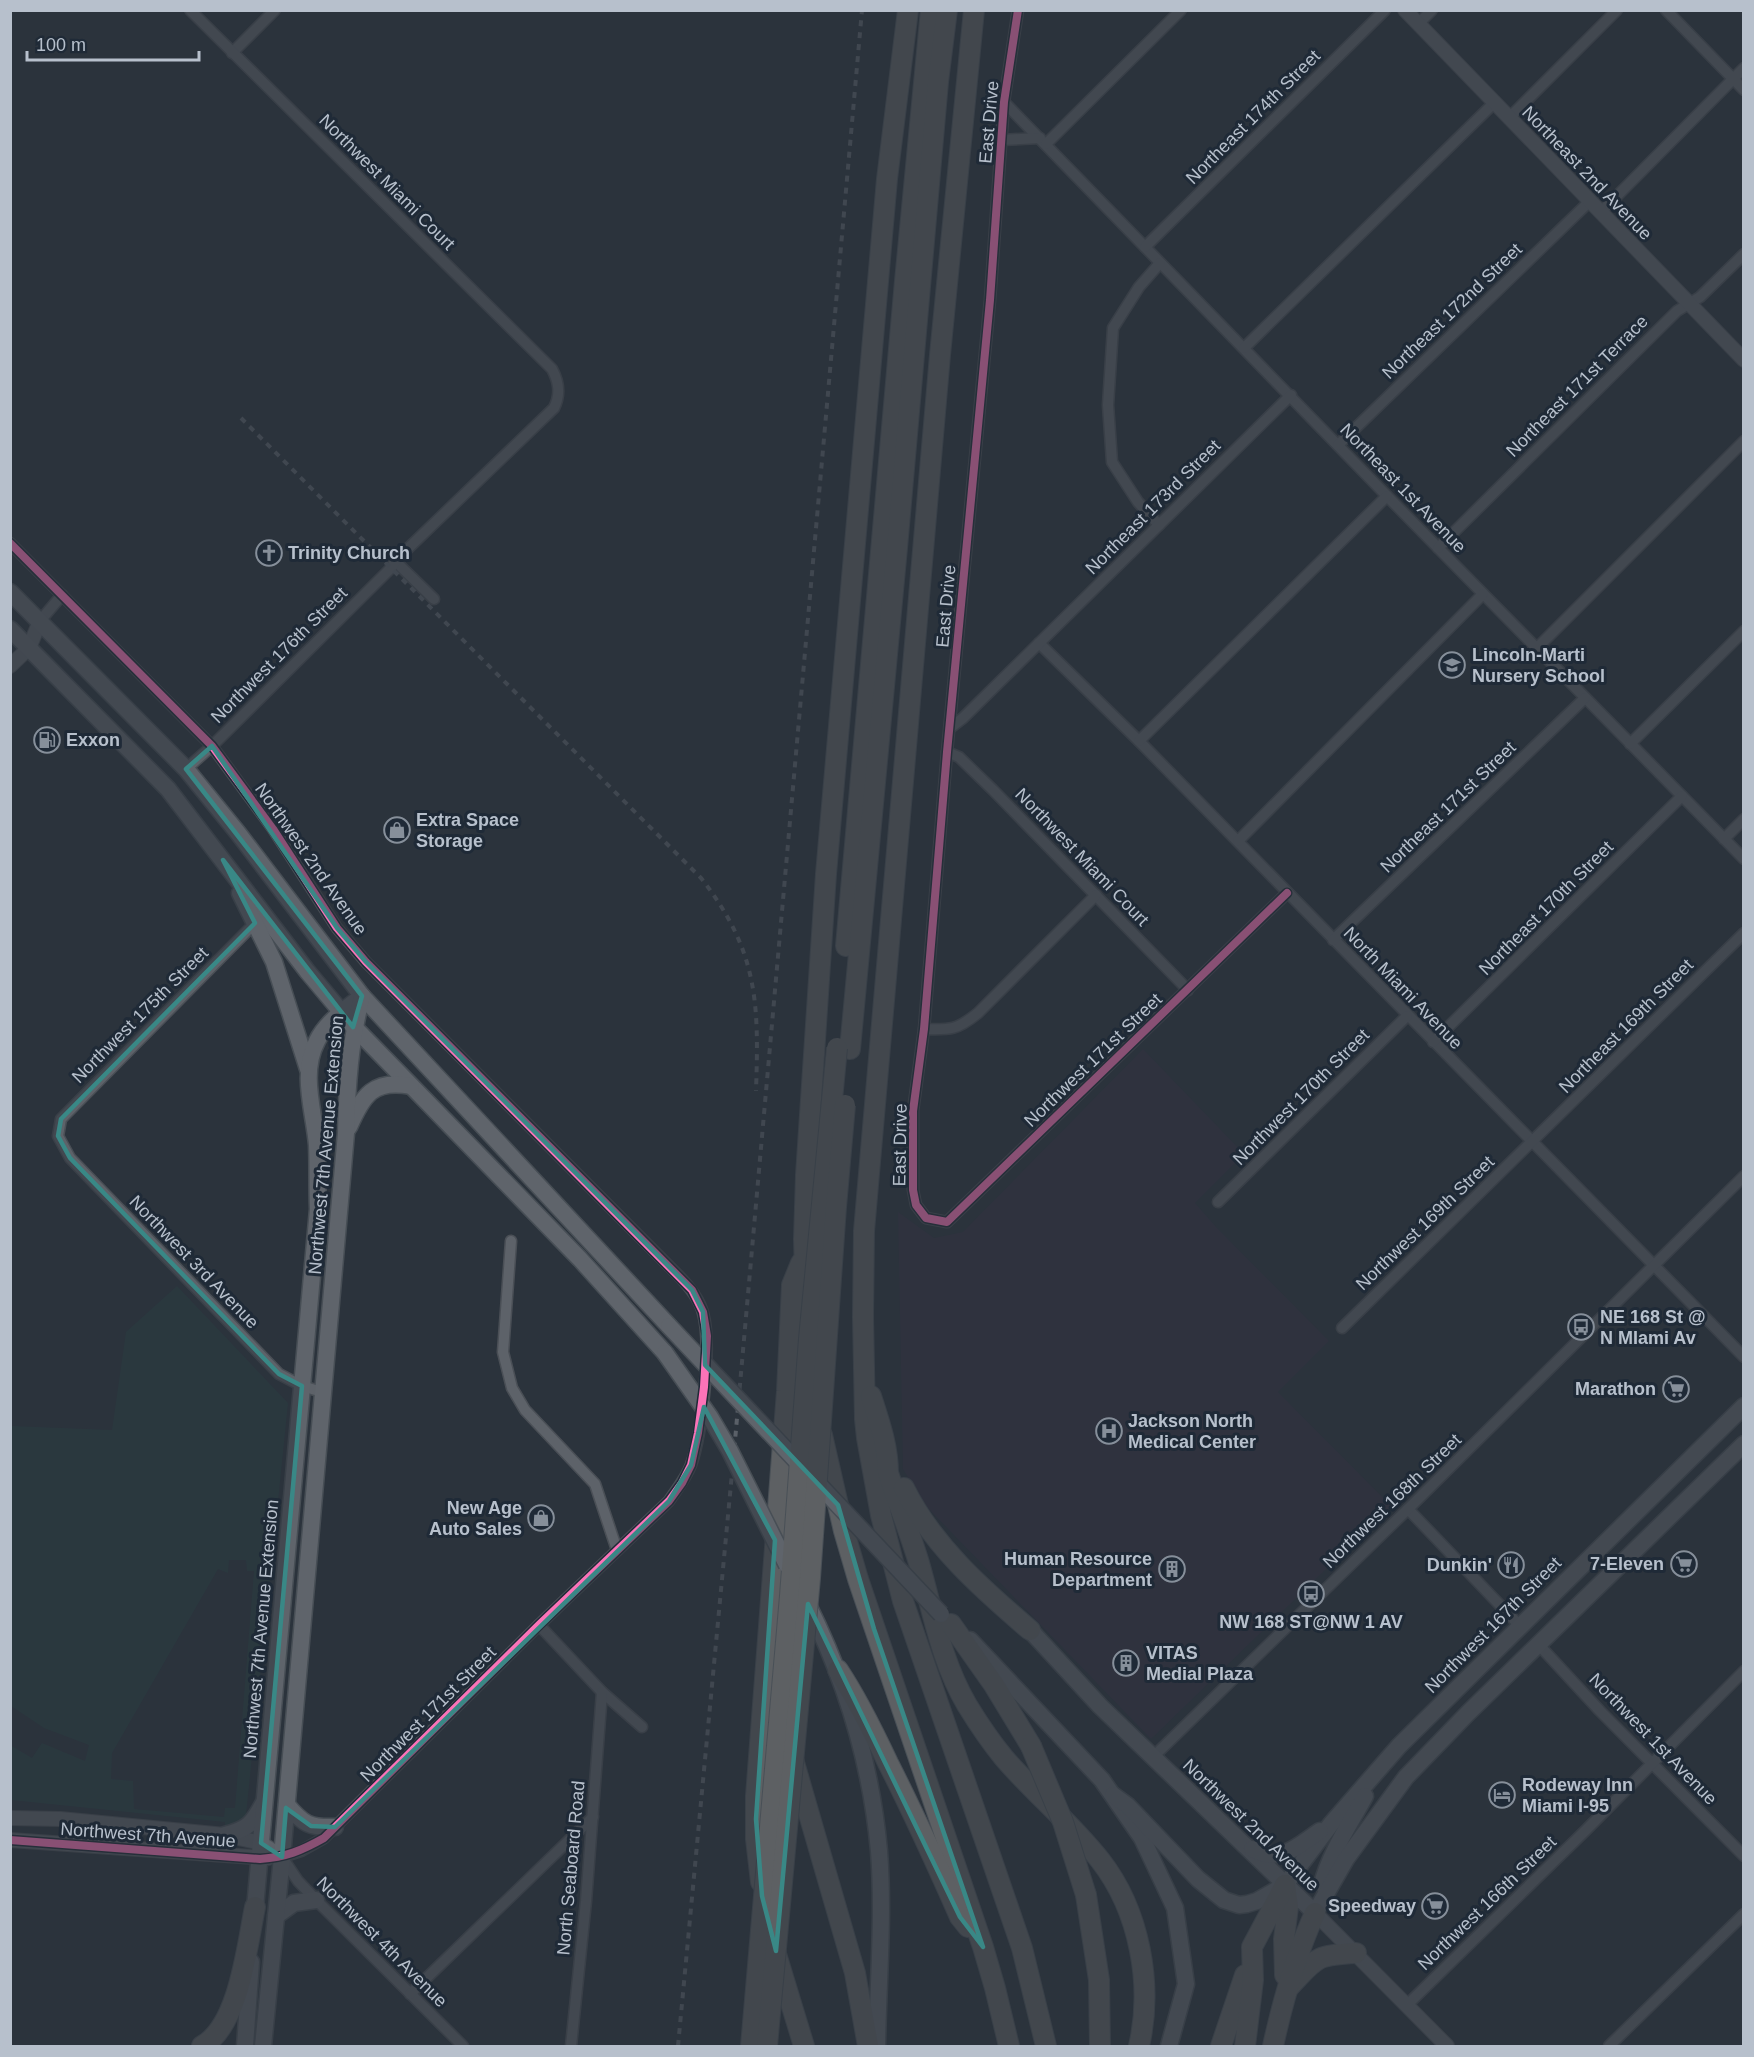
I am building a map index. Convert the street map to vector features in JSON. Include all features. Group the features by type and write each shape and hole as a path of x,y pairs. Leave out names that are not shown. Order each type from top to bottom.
{"highway":[{"path":"908,10 887,179 826,874 811,1076 804,1255 812,1375 820,1425 844,1532 874,1629 983,1947 1000,2004 1009,2046"},
{"path":"766,2046 810,1578 836,1207 843,1049 905,281 932,10"},
{"path":"751,2046 789,1608 809,1339 900,525 938,82 947,10"},
{"path":"974,10 940,355 864,1231 867,1438 881,1515 896,1574 926,1669 1022,1948 1046,2046"},
{"path":"804,1255 792,1285 787,1391 756,1796 758,1862 762,1896 773,1942 804,2046"},
{"path":"865,1376 881,1427 888,1460 888,1473 918,1562 939,1642 952,1676 993,1744 1012,1767 1091,1848 1119,1889 1128,1908 1140,1951 1150,2046"},
{"path":"888,1460 915,1510 938,1542 1030,1630"},
{"path":"946,1619 994,1685 1031,1746 1063,1822 1086,1895 1099,1980 1100,2046"},
{"path":"769,1621 790,1748 855,1973 868,2046"},
{"path":"838,1670 854,1694 904,1794 960,1917 983,1947"},
{"path":"1285,1885 1288,1907 1284,1939 1285,1991"},
{"path":"1221,2046 1243,1985 1252,1947 1285,1885"},
{"path":"202,2046 225,2023 236,1998 255,1907"},
{"path":"1273,2046 1285,1991 1300,1946 1315,1914"},
{"path":"1245,2046 1253,1980 1252,1947"},
{"path":"1285,1991 1312,1962 1321,1956 1356,1953"},
{"path":"1139,2046 1144,1997"}],"main road":[{"path":"10,592 186,769 238,833 362,996 669,1326 946,1619 966,1635 1096,1773 1142,1838 1175,1908 1186,1984 1169,2046"},
{"path":"12,633 152,771 182,806 341,1013 622,1304 665,1353 710,1416 788,1565 838,1670 867,1770 877,1839 880,1889 877,2046"},
{"path":"223,860 278,971 308,1068"},
{"name":"Northwest 7th Avenue Extension","path":"244,2046 318,1209 317,1146 308,1068 313,1049 321,1034 341,1013 362,996"},
{"name":"Northwest 7th Avenue Extension","path":"263,2046 287,1804 346,1133 347,1098 354,1027 362,996"},
{"path":"346,1133 358,1106 371,1091 388,1084 411,1086"},
{"name":"Northwest 167th Street","path":"1285,1885 1331,1824 1399,1746 1743,1406"},
{"path":"1315,1914 1346,1858 1407,1777 1437,1744 1743,1444"},
{"path":"1539,1645 1541,1623 1548,1598"},
{"name":"Northwest 2nd Avenue","path":"1030,1630 1100,1706 1315,1914"},
{"path":"1315,1914 1325,1873 1381,1766"},
{"path":"1113,1795 1128,1806 1198,1880 1224,1900 1239,1905 1247,1904 1285,1885"},
{"path":"225,1835 247,1827 265,1800"},
{"path":"287,1804 296,1816 311,1826 335,1827"},
{"path":"1247,1846 1265,1855 1289,1852 1331,1824"},
{"path":"276,1916 294,1903 316,1900"}],"street":[{"name":"Northwest Miami Court","path":"190,10 552,369 558,380"},
{"path":"232,53 275,10"},
{"name":"East Drive","path":"916,1205 913,1190 914,1111 924,1029 947,752 990,300 1004,102 1018,10"},
{"path":"1001,140 1043,141 1181,10"},
{"name":"Northeast 174th Street","path":"1145,247 1385,10"},
{"name":"Northeast 2nd Avenue","path":"1405,10 1743,360"},
{"path":"1418,24 1432,10"},
{"path":"1509,118 1617,10"},
{"path":"1666,10 1743,90"},
{"path":"1601,212 1743,68"},
{"name":"Northeast 1st Avenue","path":"1004,102 1743,859"},
{"path":"1244,348 1494,103"},
{"name":"Northeast 172nd Street","path":"1338,445 1590,201"},
{"name":"Northeast 171st Terrace","path":"1438,548 1677,311 1700,297 1743,254"},
{"path":"1159,525 1138,502 1112,462 1108,405 1113,328 1139,287 1160,263"},
{"name":"Northwest 176th Street","path":"186,769 212,746 395,561 555,408 558,401 558,380"},
{"name":"Northeast 173rd Street","path":"950,728 963,718 1291,395"},
{"path":"1536,649 1743,441"},
{"path":"1139,741 1387,496"},
{"name":"Northwest 2nd Avenue","path":"10,543 212,746 273,829 337,928 366,962 692,1290 703,1312 707,1335 704,1387"},
{"path":"395,561 434,599"},
{"path":"1238,842 1483,594"},
{"path":"10,666 29,648 40,621 62,596"},
{"path":"12,633 40,621"},
{"path":"1630,744 1743,631"},
{"name":"North Miami Avenue","path":"1039,643 1139,741 1743,1357"},
{"name":"Northeast 171st Street","path":"1333,940 1585,698"},
{"name":"Northwest Miami Court","path":"947,752 959,757 985,781 1188,990"},
{"name":"Northeast 170th Street","path":"1433,1042 1682,796"},
{"path":"1724,839 1743,819"},
{"name":"Northwest 171st Street","path":"916,1205 926,1218 947,1222 1287,893"},
{"path":"924,1029 954,1028 963,1025 1096,895"},
{"name":"Northwest 175th Street","path":"58,1136 61,1119 255,923"},
{"name":"Northeast 169th Street","path":"1532,1143 1743,933"},
{"name":"Northwest 170th Street","path":"1218,1202 1407,1016"},
{"name":"Northwest 3rd Avenue","path":"58,1136 70,1158 279,1374 302,1386 322,1392"},
{"name":"Northwest 169th Street","path":"1342,1328 1532,1143"},
{"name":"Northwest 168th Street","path":"1152,1757 1408,1509 1743,1176"},
{"path":"511,1241 503,1352 512,1388 525,1410 595,1484 617,1551"},
{"name":"Northwest 171st Street","path":"282,1857 302,1851 324,1838 539,1625 669,1501 691,1465 704,1387"},
{"path":"1408,1509 1520,1626"},
{"path":"539,1625 602,1692 642,1727"},
{"name":"Northwest 1st Avenue","path":"1539,1645 1743,1856"},
{"name":"Northwest 166th Street","path":"1407,2005 1743,1671"},
{"name":"North Seaboard Road","path":"571,2046 593,1817 602,1692"},
{"path":"410,1994 593,1817"},
{"name":"Northwest 7th Avenue","path":"10,1818 60,1819 225,1835 261,1851 282,1857"},
{"name":"Northwest 7th Avenue","path":"10,1840 261,1851"},
{"name":"Northwest 4th Avenue","path":"282,1857 298,1881 316,1900 463,2046"},
{"name":"Northwest 2nd Avenue","path":"1315,1914 1447,2046"},
{"path":"1609,2046 1743,1914"}],"highlighted area":[{"path":"212,746 337,928 366,962 692,1290 703,1312 705,1365 838,1505 874,1629 983,1947 960,1917 808,1604 776,1951 762,1896 756,1819 775,1540 704,1407 691,1465 669,1501 335,1827 311,1826 286,1808 282,1857 261,1843 302,1386 279,1374 70,1158 58,1136 61,1119 255,923 223,860 353,1027 362,996 186,769"}],"shaded area":[{"name":"Jackson North Medical Center","path":"1143,1049 1244,1154 1195,1203 1329,1341 1278,1392 1391,1506 1151,1739 924,1504 903,1469 898,1212 934,1238 963,1232"}],"green space":[{"path":"177,1286 288,1403 246,1815 245,1819 228,1828 225,1822 11,1800 10,1745 32,1758 42,1743 85,1761 89,1745 44,1728 11,1706 11,1426 112,1430 126,1332","holes":["229,1560 246,1560 247,1571 254,1571 235,1808 225,1808 224,1817 134,1809 133,1781 111,1779 112,1753 218,1569 228,1573"]}],"railway":[{"path":"678,2046 734,1452 862,10"},
{"path":"241,418 701,878 720,904 734,930 751,978 757,1030 756,1091"}],"cycle path":[{"path":"1018,10 1004,102 990,300 947,752 924,1029 913,1111 913,1190 916,1205 926,1218 947,1222 1287,893"},
{"path":"10,543 212,746 273,829 337,928 366,962 692,1290 703,1312 707,1336 704,1387 691,1465 669,1501 539,1625 324,1838 293,1853 260,1859 10,1840"}],"place":[{"name":"Trinity Church","path":"269,553"},
{"name":"Lincoln-Marti Nursery School","path":"1452,665"},
{"name":"Exxon","path":"47,740"},
{"name":"Extra Space Storage","path":"397,830"},
{"name":"NE 168 St @ N MIami Av","path":"1581,1327"},
{"name":"Marathon","path":"1676,1389"},
{"name":"Jackson North Medical Center","path":"1109,1431"},
{"name":"New Age Auto Sales","path":"541,1518"},
{"name":"7-Eleven","path":"1684,1564"},
{"name":"Dunkin'","path":"1511,1565"},
{"name":"Human Resource Department","path":"1172,1569"},
{"name":"NW 168 ST@NW 1 AV","path":"1311,1594"},
{"name":"VITAS Medial Plaza","path":"1126,1663"},
{"name":"Rodeway Inn Miami I-95","path":"1502,1795"},
{"name":"Speedway","path":"1435,1906"}]}
